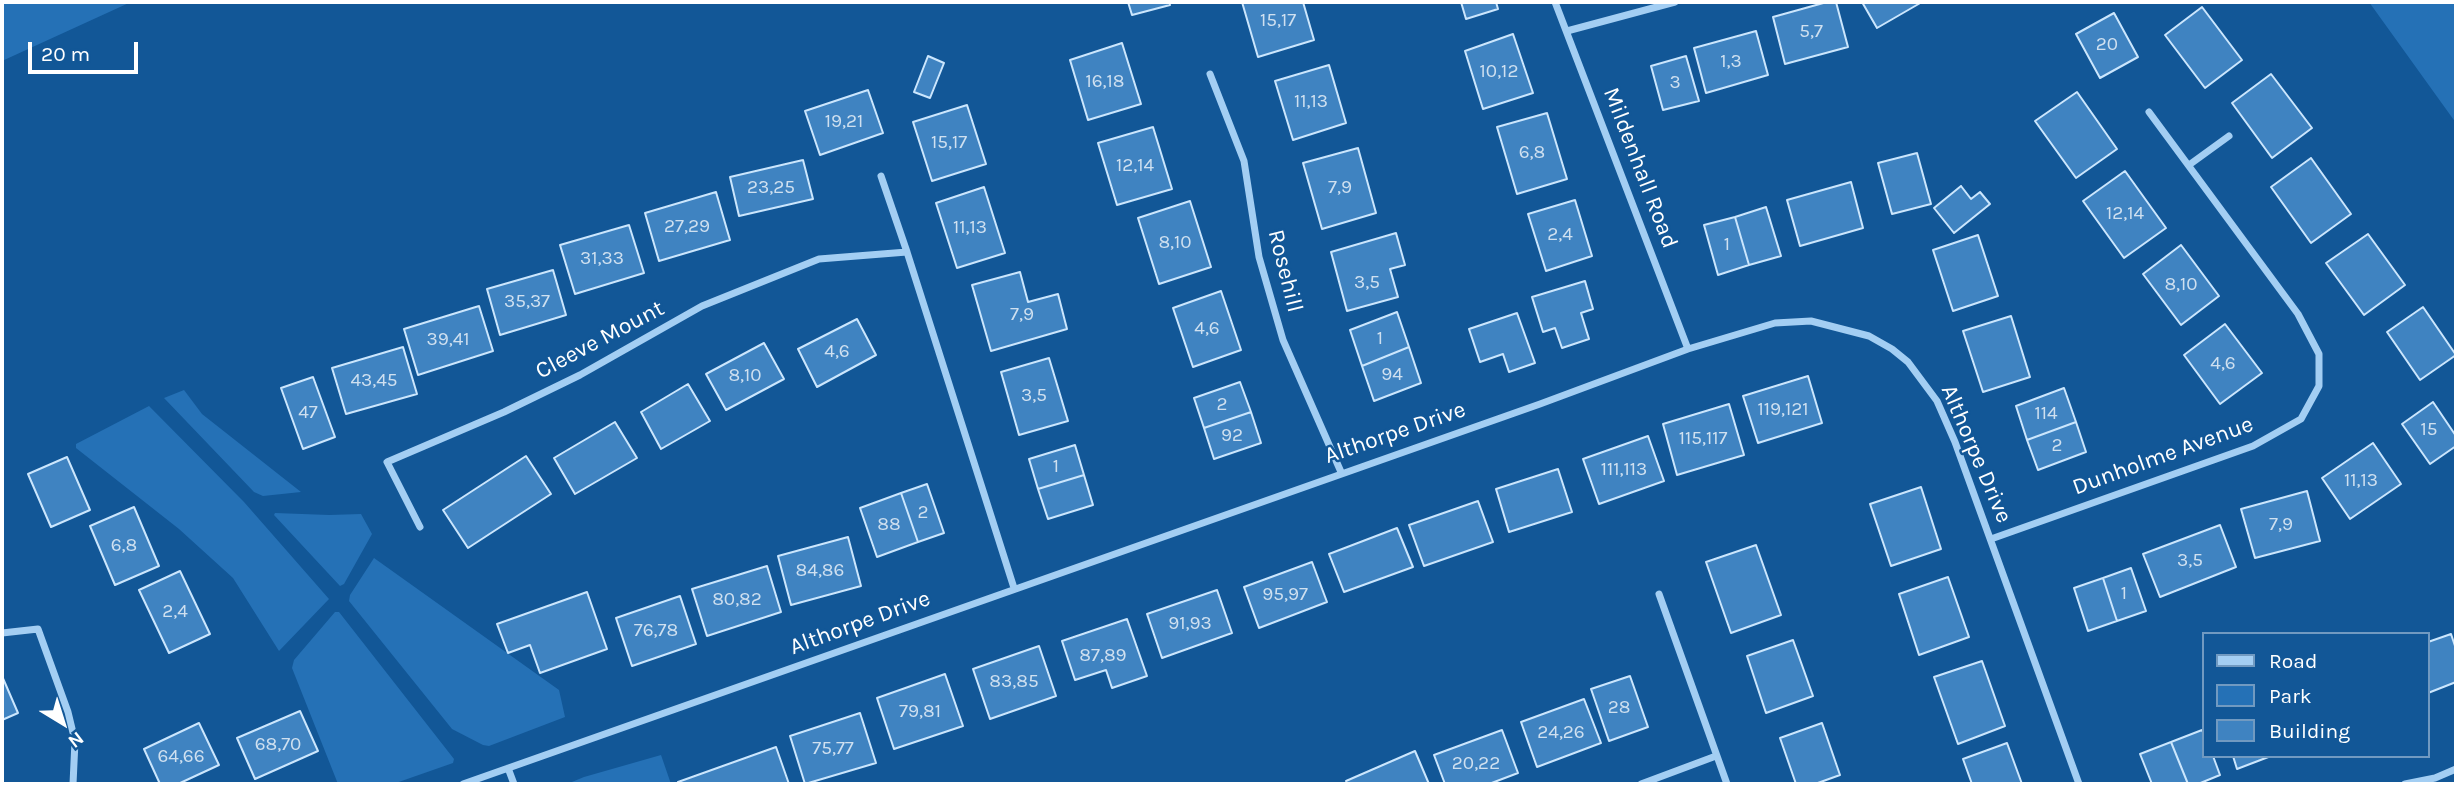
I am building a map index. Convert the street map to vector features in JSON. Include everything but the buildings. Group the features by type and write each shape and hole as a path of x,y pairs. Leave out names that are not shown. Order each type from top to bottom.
{"street":[{"name":"Mildenhall Road","path":"1555,2 1688,349"},
{"path":"1567,31 1675,2"},
{"name":"Rosehill","path":"1210,74 1244,161 1259,257 1283,340 1341,472"},
{"name":"Dunholme Avenue","path":"1991,539 2253,446 2301,419 2319,386 2319,354 2298,314 2148,112"},
{"path":"2189,165 2229,136"},
{"path":"881,176 1014,588"},
{"name":"Cleeve Mount","path":"420,527 387,462 505,412 580,375 702,306 780,274 819,259 907,252"},
{"name":"Althorpe Drive","path":"463,784 1540,404 1688,349 1775,323 1811,321 1869,336 1892,349 1908,362 1937,401 1991,539 2079,784"},
{"path":"1659,594 1727,784"},
{"path":"2,633 38,629 68,712 75,741 73,784"},
{"path":"1641,784 1716,756"},
{"path":"508,768 514,784"},
{"path":"2405,784 2435,778 2456,769"}],"green space":[{"path":"2,2 131,2 2,61"},
{"path":"2369,2 2456,2 2456,123"},
{"path":"184,390 202,414 301,492 263,496 254,492 164,398"},
{"path":"149,406 244,502 329,599 279,651 233,578 179,529 76,448 76,444"},
{"path":"275,513 361,514 372,534 344,584 340,586"},
{"path":"374,558 559,690 565,717 489,746 452,729 349,601 350,595"},
{"path":"335,612 339,612 454,759 453,763 393,784 338,784 292,668 294,660"},
{"path":"661,755 671,784 567,784 584,777"}]}
